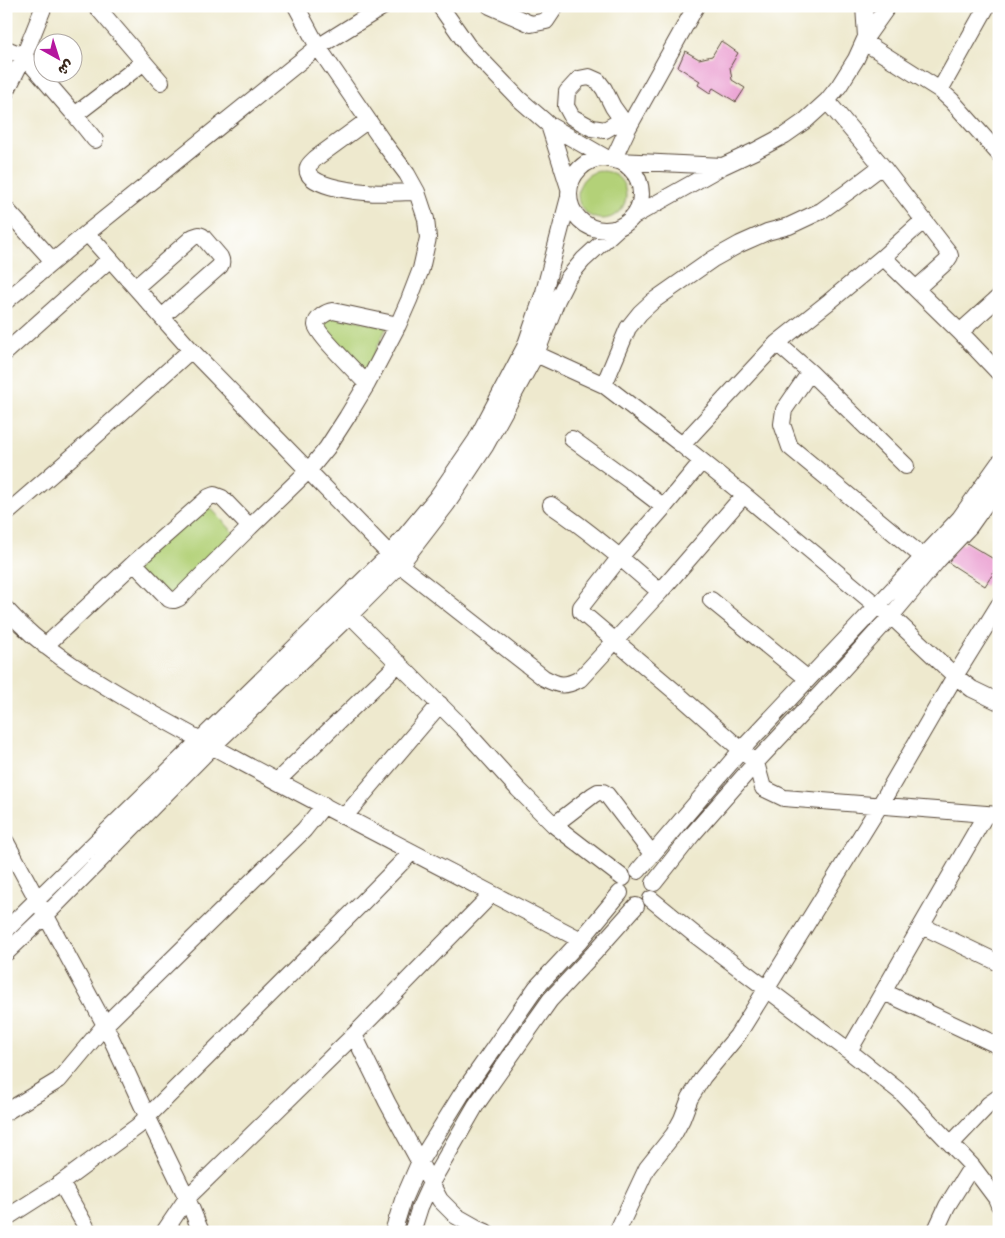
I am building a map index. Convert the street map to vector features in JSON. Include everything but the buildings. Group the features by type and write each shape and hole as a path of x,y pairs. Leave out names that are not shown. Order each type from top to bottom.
{"street":[{"path":"6,92 24,56 44,6"},
{"path":"96,6 162,82"},
{"path":"134,563 169,599 176,600 180,598 309,470 327,448 367,384 410,300 421,268 428,238 426,219 417,192 407,174 318,47 296,6"},
{"path":"6,301 87,233 318,47 384,6"},
{"path":"440,6 468,46 518,98 549,124 629,168 637,178 640,191 639,204 634,216"},
{"path":"490,6 532,24 546,22 556,6"},
{"path":"613,160 625,124 696,6"},
{"path":"864,6 865,39"},
{"path":"6,953 46,915 206,743 350,615 395,559 476,440 530,351 568,278 583,260 634,216 795,128 827,101 846,75 865,39 888,6"},
{"path":"940,90 987,6"},
{"path":"865,39 940,90 999,154"},
{"path":"6,49 24,56 95,140"},
{"path":"75,115 144,62"},
{"path":"827,101 882,166 950,256 946,262 916,289"},
{"path":"368,120 316,158 308,168 311,178 330,187 365,192 417,192"},
{"path":"549,124 575,215 590,228 610,230 619,227"},
{"path":"530,351 572,180 583,166 599,159 723,166"},
{"path":"604,384 628,328 653,301 713,259 740,244 767,232 789,226 821,211 882,166"},
{"path":"6,209 53,262"},
{"path":"682,445 777,343 883,257 924,220"},
{"path":"87,233 191,350 395,559 544,678 554,683 563,686 580,679 660,592 744,495"},
{"path":"136,287 193,237 196,235 202,236 220,257 222,263 162,317"},
{"path":"883,257 999,373"},
{"path":"6,352 110,259"},
{"path":"960,332 999,297"},
{"path":"367,384 325,340 316,326 317,323 328,311 333,311 398,325"},
{"path":"777,343 810,372 906,466"},
{"path":"6,514 191,350"},
{"path":"530,351 604,384 702,461 891,616 955,676 972,689 999,702"},
{"path":"810,372 784,410 782,424 790,447 923,557"},
{"path":"572,439 664,507"},
{"path":"702,461 581,606 580,609 583,614 756,763 763,788 784,798 993,815 922,926 849,1051"},
{"path":"393,1232 402,1200 420,1161 461,1095 536,988 581,940 627,881 741,750 960,518 999,463"},
{"path":"412,1232 420,1207 431,1183 476,1105 550,1000 647,896 692,836 970,526 999,485"},
{"path":"45,646 134,563 209,497 222,498 250,527"},
{"path":"551,505 620,557 660,592"},
{"path":"6,930 206,743 395,559"},
{"path":"711,600 808,679"},
{"path":"617,1232 647,1168 674,1134 690,1098 703,1077 737,1036 880,805 955,676 999,605"},
{"path":"6,609 16,621 45,646 84,674 206,743 581,940"},
{"path":"350,615 440,704 518,789 554,825 627,881"},
{"path":"277,781 399,663"},
{"path":"345,816 440,704"},
{"path":"554,825 593,795 603,792 652,854"},
{"path":"6,1112 59,1080 105,1025 304,830 324,805"},
{"path":"6,842 105,1025 187,1198 201,1232"},
{"path":"6,1218 61,1183 138,1126 412,852"},
{"path":"627,881 643,872 648,875 647,896"},
{"path":"627,881 626,902 647,896"},
{"path":"164,1232 187,1198 354,1035 492,894"},
{"path":"647,896 903,1094 972,1166 996,1198 999,1205"},
{"path":"922,926 998,962"},
{"path":"884,992 999,1046"},
{"path":"354,1035 387,1102 440,1200 456,1216 486,1232"},
{"path":"951,1144 999,1096"},
{"path":"935,1232 947,1206 972,1166"},
{"path":"61,1183 88,1232"}],"path":[{"path":"608,164 618,168 627,176 632,187 632,198 628,209 620,218 610,223 598,223 587,219 579,211 574,201 574,189 578,178 586,170 596,165 608,164"}],"green space":[{"path":"602,171 611,173 619,178 624,186 626,195 624,204 619,212 611,217 602,219 593,217 585,212 580,204 578,195 580,186 585,178 593,173"},
{"path":"328,314 387,327 364,375 315,328"},
{"path":"204,501 237,536 168,603 130,567"}]}
